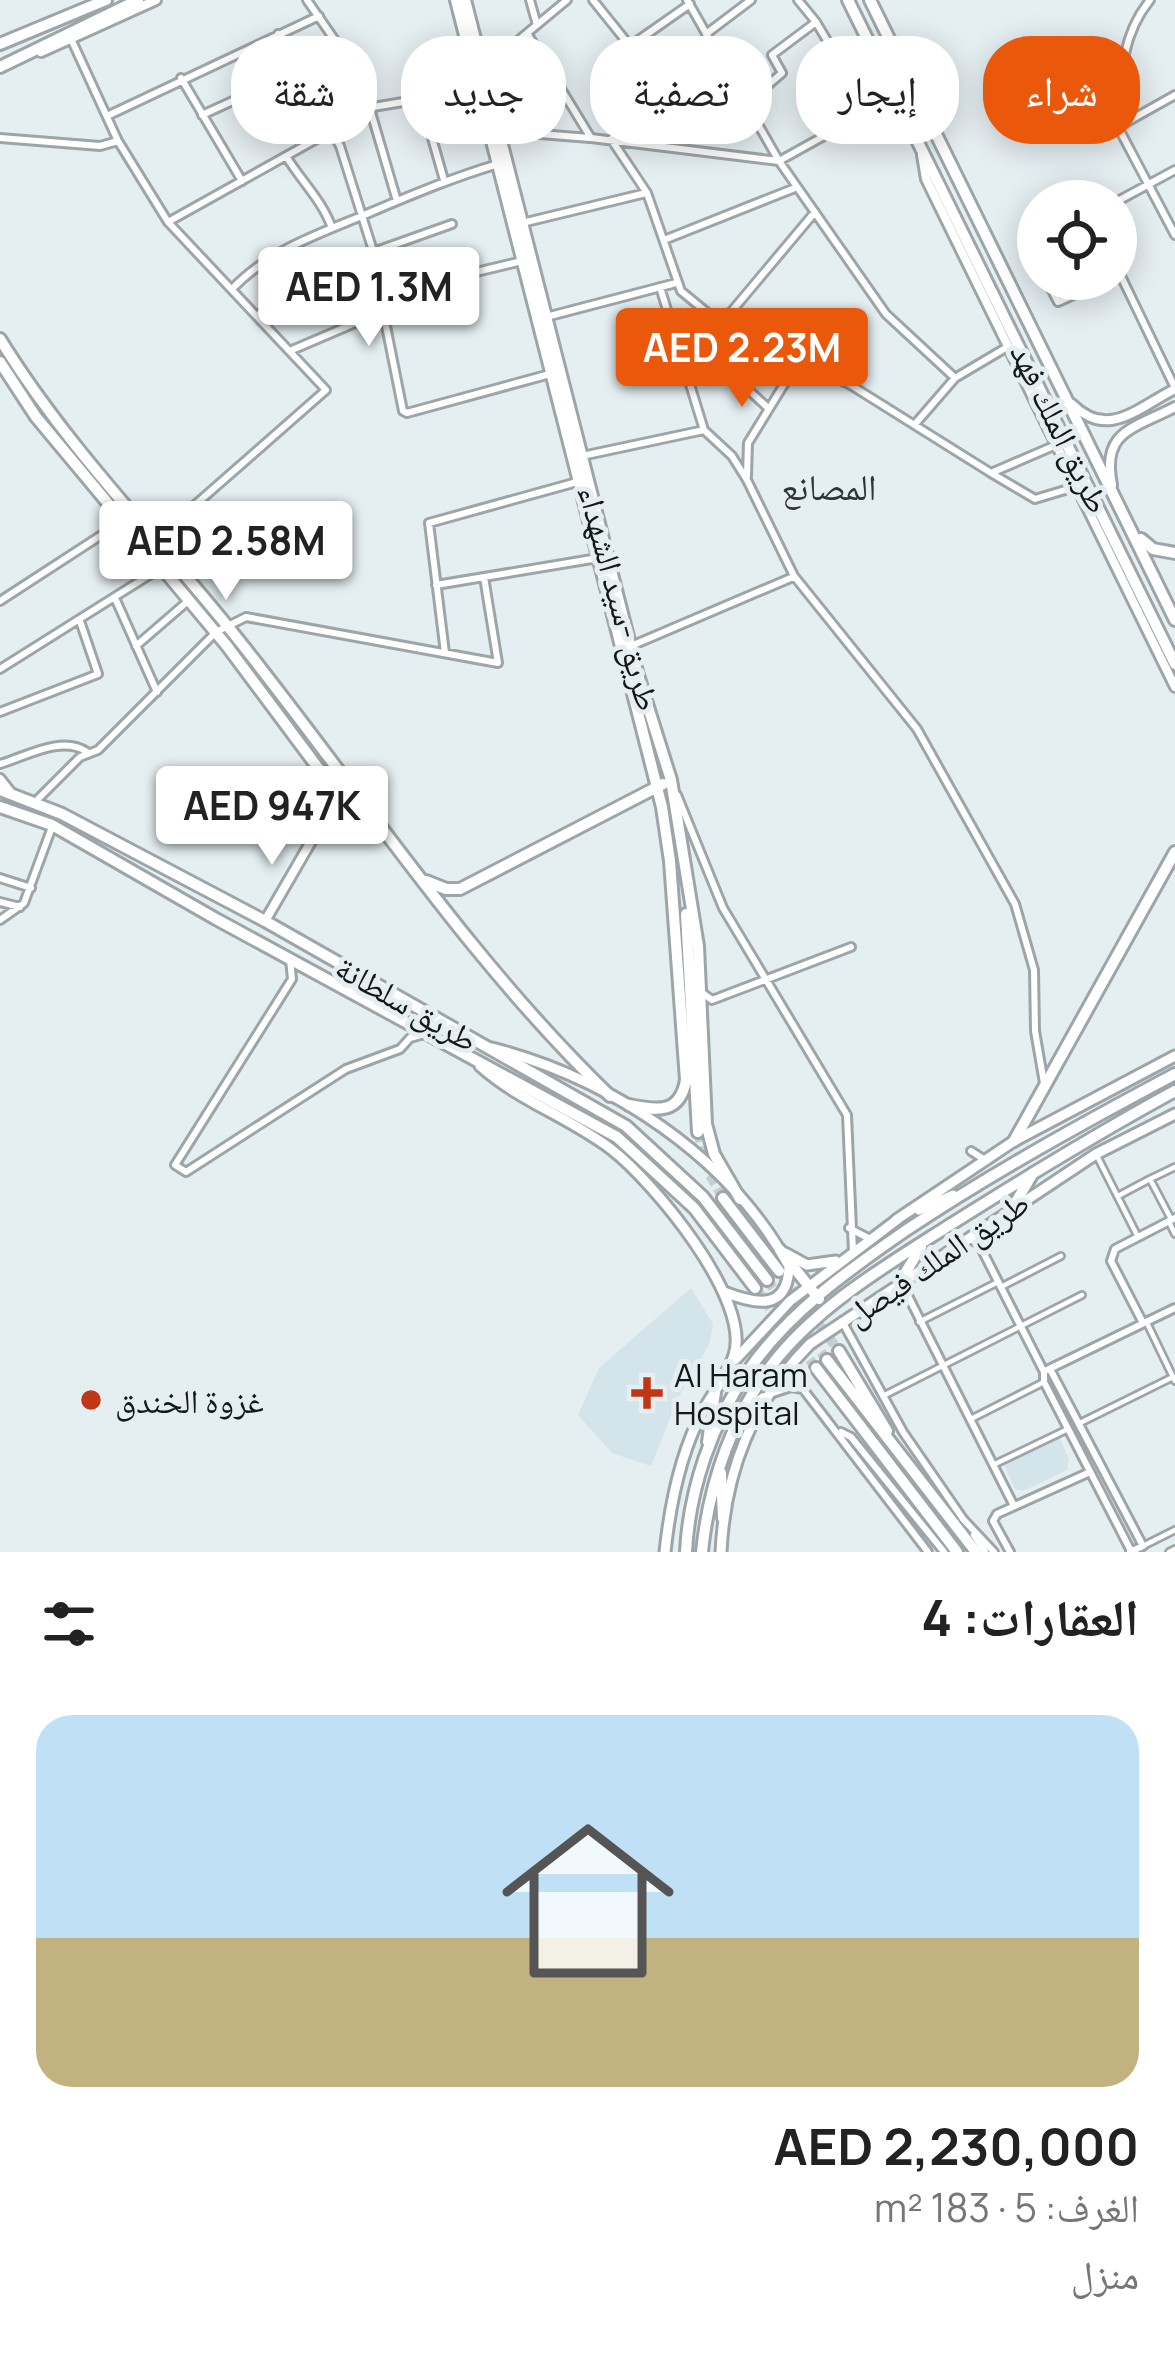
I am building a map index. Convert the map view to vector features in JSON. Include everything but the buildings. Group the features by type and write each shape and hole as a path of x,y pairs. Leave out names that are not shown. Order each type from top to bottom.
{"main road":[{"path":"0,44 106,0"},
{"path":"0,67 138,0"},
{"name":"طريق -سيد الشهداء","path":"460,0 471,36"},
{"name":"طريق -سيد الشهداء","path":"460,0 468,36"},
{"name":"طريق الملك فهد","path":"848,0 866,36"},
{"name":"طريق الملك فهد","path":"870,0 1175,620"},
{"name":"طريق -سيد الشهداء","path":"493,144 657,788 670,861 686,1080 683,1095 669,1108 659,1111 629,1105"},
{"name":"طريق -سيد الشهداء","path":"502,144 631,646 671,780 698,946 706,1124 714,1154 740,1199"},
{"name":"طريق الملك فهد","path":"920,144 1139,591 1152,631 1175,664"},
{"path":"0,339 46,409 155,540 330,784"},
{"path":"1,366 36,417 190,601 221,629 558,1046 610,1096"},
{"path":"1135,535 1153,550 1175,553"},
{"path":"1153,572 1139,591 1161,590"},
{"path":"419,878 446,889 460,889 671,780"},
{"name":"طريق سلطانة","path":"6,792 265,921 626,1126 691,1184 767,1280"},
{"name":"طريق سلطانة","path":"0,807 52,825 290,960 592,1121 646,1160 694,1208 754,1288"},
{"path":"1015,1141 1175,852"},
{"path":"681,858 698,1132"},
{"path":"476,1043 530,1058 629,1105 692,1148 814,1290 820,1305 816,1318"},
{"path":"466,1054 504,1088 574,1126 628,1163 680,1225 724,1292 736,1333 735,1353 702,1411 684,1459 665,1552"},
{"path":"706,1456 747,1372 843,1259 1015,1141 1175,1056"},
{"path":"727,1370 757,1333 814,1290 973,1186 1175,1074"},
{"path":"702,1552 706,1511 720,1462 744,1411 779,1356 816,1318 925,1240 1034,1171 1175,1091"},
{"name":"طريق الملك فيصل","path":"721,1552 723,1518 742,1442 764,1398 800,1354 1013,1207 1096,1154 1175,1114"},
{"path":"1013,1207 1034,1171"},
{"path":"973,1186 989,1200"},
{"path":"896,1220 973,1186"},
{"path":"723,1198 779,1271"},
{"path":"901,1280 925,1240"},
{"path":"724,1292 757,1304 782,1292 789,1265 780,1250"},
{"path":"780,1250 807,1265 843,1259"},
{"path":"839,1352 865,1389 906,1466"},
{"path":"957,1552 821,1364 916,1479 985,1552"},
{"path":"683,1552 706,1456 715,1392"},
{"path":"744,1411 764,1398"},
{"path":"720,1462 723,1518"}],"street":[{"path":"79,9 94,0"},
{"path":"0,67 72,41 156,0"},
{"path":"307,0 333,36"},
{"path":"530,0 537,25"},
{"path":"523,36 567,0"},
{"path":"593,0 623,36"},
{"path":"644,36 689,2 706,34 752,0"},
{"path":"798,0 824,36"},
{"path":"1128,36 1150,0"},
{"path":"107,116 319,16"},
{"path":"772,82 782,73 772,55 816,22"},
{"path":"72,41 118,141 168,223 326,390 155,540"},
{"path":"181,78 242,181"},
{"path":"1140,113 1175,95"},
{"path":"566,97 590,136"},
{"path":"202,115 231,102"},
{"path":"377,123 397,201"},
{"path":"0,138 100,146 118,141"},
{"path":"168,223 308,144"},
{"path":"339,144 387,309 403,411 550,374"},
{"path":"434,144 444,180"},
{"path":"614,144 647,193 682,292 721,324 849,384 1034,499 1075,487"},
{"path":"649,144 778,161 809,144"},
{"path":"768,144 886,314 955,377"},
{"path":"919,144 926,179 1075,487 1152,631 1175,687"},
{"path":"1129,144 1175,235"},
{"path":"286,156 303,185 324,206 332,228"},
{"path":"232,289 246,274 301,240 444,180 498,164"},
{"path":"1137,190 1175,170"},
{"path":"664,240 796,188"},
{"path":"522,224 647,193"},
{"path":"721,324 815,212"},
{"path":"348,261 452,224"},
{"path":"292,350 472,273 522,261"},
{"path":"546,316 677,283"},
{"path":"257,315 328,284 335,287 354,323"},
{"path":"660,287 704,430 732,456 747,480 794,576 917,729 1015,904 1034,970 1035,1031 1046,1088"},
{"path":"1070,402 1088,418 1109,423 1175,388 1129,300"},
{"path":"915,424 955,377 1009,346"},
{"path":"680,347 712,356 767,407"},
{"path":"747,480 748,443 799,360"},
{"path":"1112,487 1109,449 1118,437 1175,407"},
{"path":"581,456 704,430"},
{"path":"991,472 1056,446"},
{"path":"445,653 429,523 578,482"},
{"path":"0,601 123,521"},
{"path":"436,585 598,558"},
{"path":"1,666 162,567"},
{"path":"631,646 794,576"},
{"path":"34,803 61,772 98,750 221,629 246,617 498,663 484,577"},
{"path":"115,598 157,692"},
{"path":"136,646 190,601"},
{"path":"0,712 98,674 80,621"},
{"path":"0,764 67,744 88,754"},
{"path":"0,779 6,792"},
{"path":"671,780 723,908 848,1115 853,1252"},
{"path":"265,921 331,807 330,784"},
{"path":"315,838 352,817 384,831"},
{"path":"0,920 20,907 31,888 52,825"},
{"path":"0,878 31,888"},
{"path":"0,902 20,907"},
{"path":"701,992 712,1000 851,947"},
{"path":"290,960 292,979 175,1165 186,1172 346,1069 427,1034"},
{"path":"971,1151 985,1160"},
{"path":"1096,1154 1138,1237"},
{"path":"1118,1196 1175,1167"},
{"path":"1150,1179 1175,1234"},
{"path":"1078,1424 1174,1379 1112,1261 1115,1249 1172,1220"},
{"path":"849,1228 870,1239"},
{"path":"967,1238 979,1244 1143,1546"},
{"path":"919,1322 1061,1256"},
{"path":"901,1280 1014,1506"},
{"path":"883,1396 1082,1295"},
{"path":"1047,1370 1175,1307"},
{"path":"842,1321 883,1396 985,1552"},
{"path":"1047,1370 1044,1382 1131,1552 1175,1530"},
{"path":"971,1419 1044,1382"},
{"path":"764,1398 790,1387 803,1389 928,1552"},
{"path":"994,1465 1068,1429"},
{"path":"838,1431 851,1437 944,1552"},
{"path":"1010,1552 993,1521 997,1514 1090,1472"},
{"path":"916,1479 954,1506"}],"shaded area":[{"path":"691,1288 713,1324 709,1345 678,1398 651,1466 612,1453 578,1415 599,1368"},
{"path":"1059,1437 1069,1459 1067,1470 1023,1491 1015,1489 1004,1465"}],"tunnel":[{"path":"698,1132 710,1175 723,1198"},
{"path":"783,1277 839,1351"},
{"path":"767,1280 827,1360"},
{"path":"755,1288 816,1368"}],"place":[{"name":"Al Haram Hospital","path":"647,1393"},
{"name":"غزوة الخندق","path":"91,1400"}],"district":[{"name":"المصانع","path":"829,486"}]}
